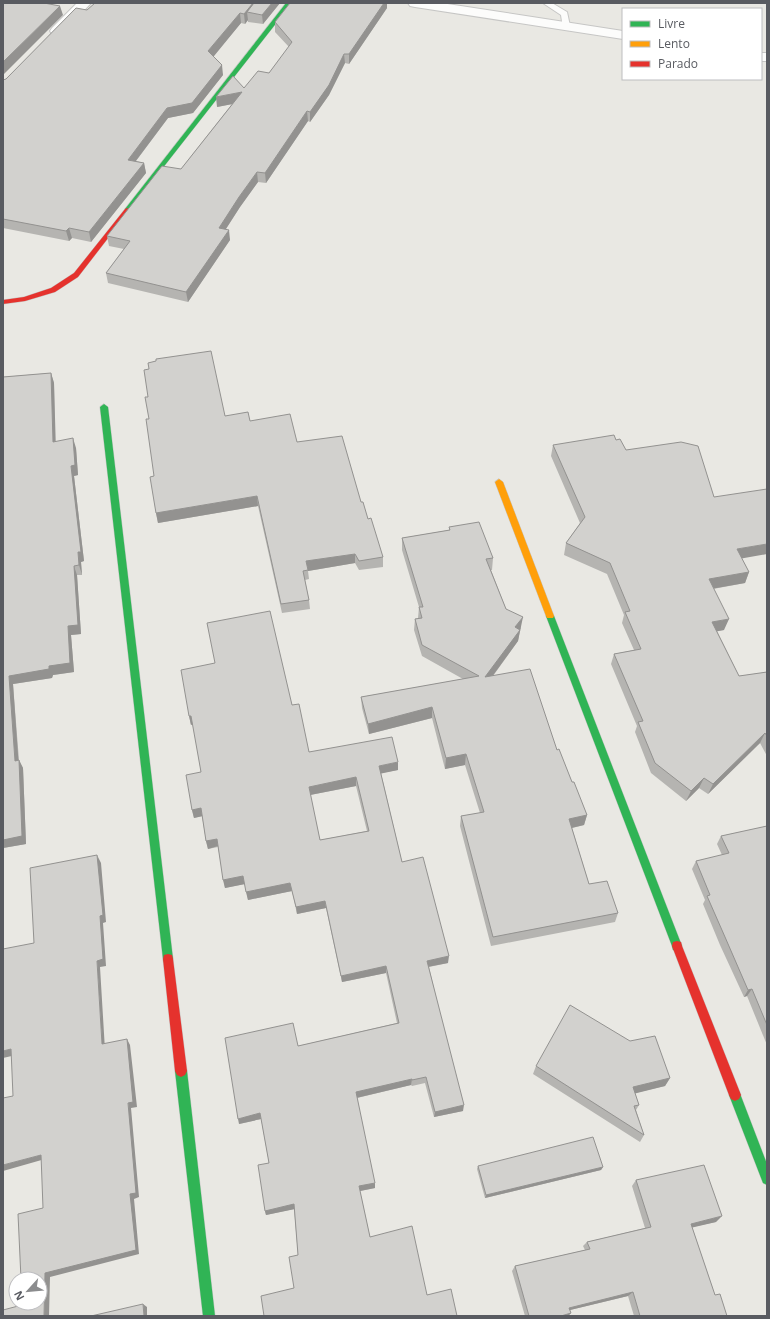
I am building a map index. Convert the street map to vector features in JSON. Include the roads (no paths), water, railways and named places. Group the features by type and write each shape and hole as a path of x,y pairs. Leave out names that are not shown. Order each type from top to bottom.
{"street":[{"path":"46,41 84,3"},
{"path":"3,302 25,299 53,290 76,274 289,3"},
{"path":"415,3 622,35"},
{"path":"104,407 209,1316"},
{"path":"499,482 767,1179"}],"lane":[{"path":"547,3 564,14 566,26"}]}
